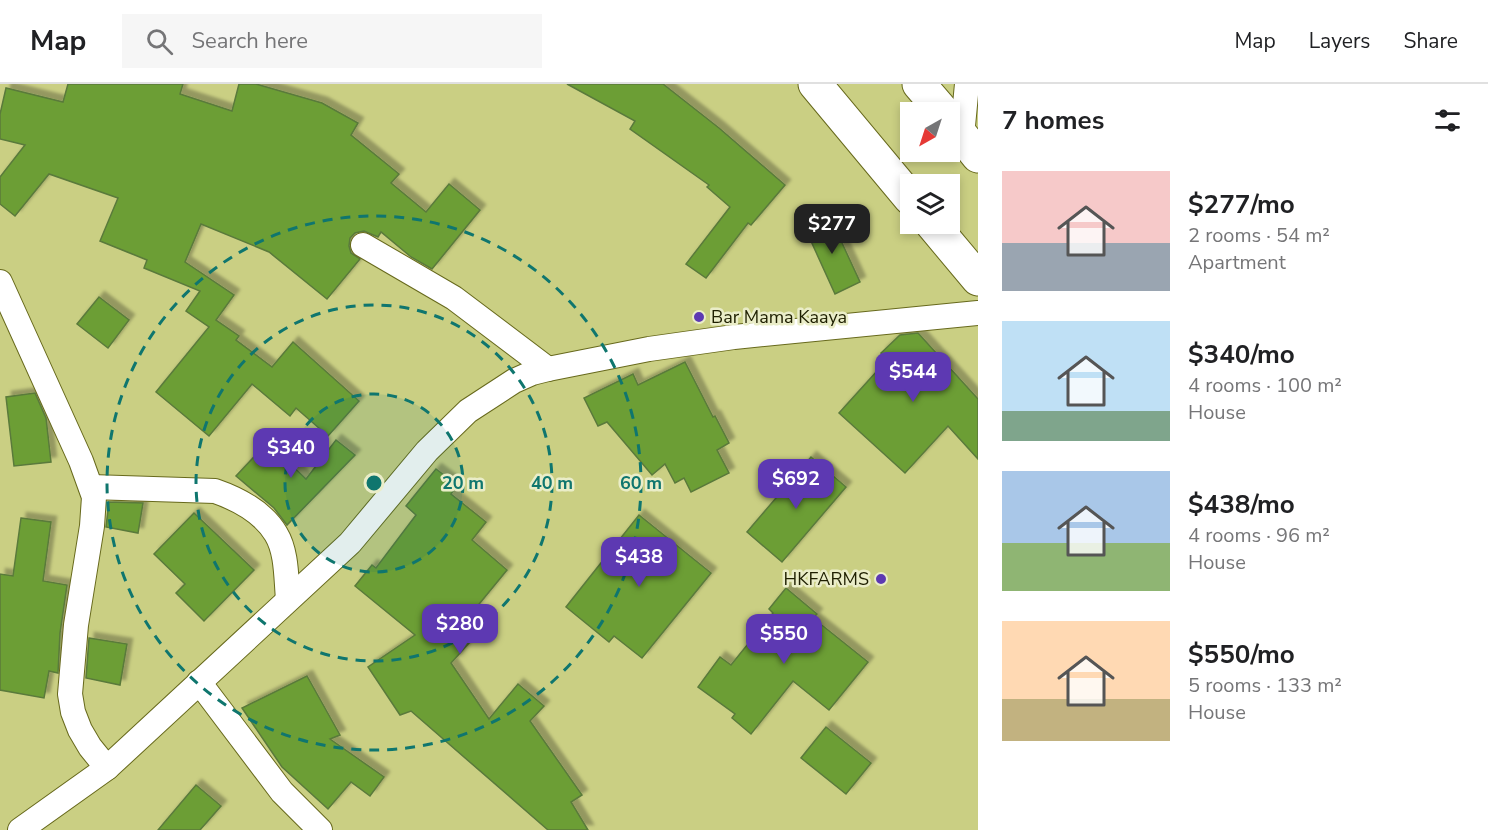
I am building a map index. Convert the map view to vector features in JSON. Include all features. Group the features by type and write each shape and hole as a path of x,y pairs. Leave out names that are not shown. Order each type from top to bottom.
{"highway":[{"path":"815,84 900,186"},
{"path":"919,84 934,102"},
{"path":"940,234 978,279"}],"street":[{"path":"960,121 967,84"},
{"path":"363,245 454,298 548,369"},
{"path":"0,282 94,498 94,511 81,586 70,694 72,712 80,730 107,768"},
{"path":"20,830 107,768 350,543 427,451 468,411 514,381 548,369 649,349 978,313"},
{"path":"91,487 215,491 234,498 258,514 276,534 284,559 288,598"},
{"path":"199,682 282,792 320,830"}],"building":[{"path":"68,84 183,84 180,94 232,111 239,84 256,84 322,103 358,123 351,135 399,174 391,183 426,212 449,184 480,210 432,269 411,257 381,232 378,237 364,231 355,233 350,238 349,246 351,253 360,259 327,299 269,252 201,224 185,262 234,295 216,320 239,336 236,340 272,367 293,342 359,401 328,436 296,408 290,416 252,384 209,436 156,392 209,327 186,311 200,291 144,268 147,260 100,241 118,198 49,174 15,216 0,204 0,177 25,145 0,139 0,114 6,88 63,102"},
{"path":"567,84 663,84 719,128 785,185 751,225 748,223 706,278 686,264 730,207 707,187 709,185 630,129 635,121"},
{"path":"817,215 836,230 860,282 835,294 810,239 803,233"},
{"path":"99,297 129,320 108,348 77,324"},
{"path":"918,333 978,399 978,459 948,426 905,473 839,413 887,360 881,353 900,335"},
{"path":"685,362 729,443 717,450 729,473 691,492 684,478 675,483 665,464 652,475 607,422 598,426 584,398 633,374 638,385"},
{"path":"35,393 46,418 51,462 14,466 6,397"},
{"path":"336,440 355,455 287,525 274,508 236,476 268,442 306,479"},
{"path":"811,457 846,487 782,562 747,532"},
{"path":"436,469 457,485 451,494 486,522 472,540 507,570 457,631 470,642 451,663 489,719 518,684 544,706 530,721 582,795 571,802 588,830 548,830 411,711 400,715 368,667 415,635 355,586 372,565 376,568 416,515 406,506"},
{"path":"109,502 143,503 138,533 106,527"},
{"path":"194,513 254,570 204,621 176,593 185,584 154,554"},
{"path":"639,515 711,573 642,658 614,636 609,642 566,607"},
{"path":"21,518 51,522 43,581 67,585 60,633 58,673 49,671 44,698 0,690 0,574 13,576"},
{"path":"786,588 817,614 813,618 868,662 829,710 793,681 751,734 732,718 735,714 698,687 720,657 731,665 773,613 769,609"},
{"path":"89,638 127,644 120,685 86,678"},
{"path":"307,676 340,735 330,739 384,777 370,796 351,782 328,809 282,767 242,708"},
{"path":"826,727 871,763 846,794 801,758"},
{"path":"196,785 221,806 200,830 158,830"}],"place":[{"name":"Bar Mama Kaaya","path":"699,317"},
{"name":"HKFARMS","path":"881,579"}]}
